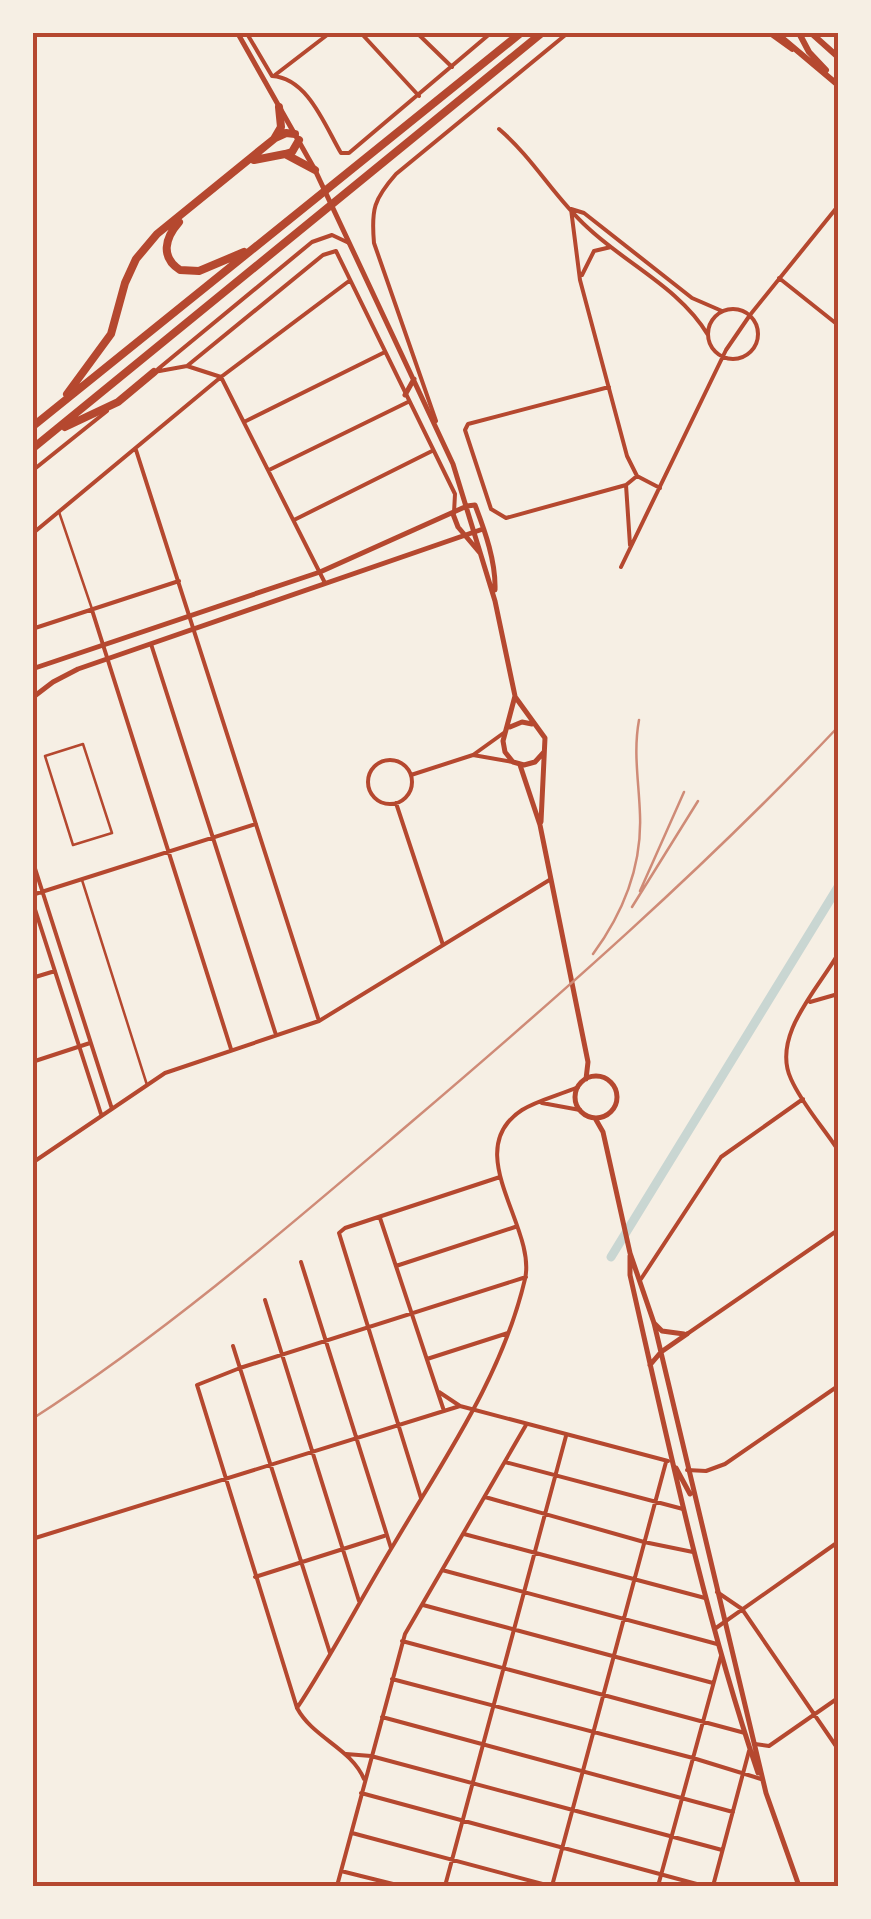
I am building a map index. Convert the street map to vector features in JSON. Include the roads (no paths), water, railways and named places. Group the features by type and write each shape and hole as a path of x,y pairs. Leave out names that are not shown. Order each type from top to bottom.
{"highway":[{"path":"497,50 514,32"},
{"path":"32,427 522,32"},
{"path":"454,108 543,32"},
{"path":"32,449 551,32"},
{"path":"775,32 838,85"},
{"path":"810,32 838,57"},
{"path":"800,35 809,52 838,85"},
{"path":"58,406 111,334 124,283 136,258 157,234 274,139 282,126 279,107"},
{"path":"250,162 292,152 297,137 286,133 274,139"},
{"path":"285,154 315,170"},
{"path":"185,214 173,229 166,249 167,258 180,270 190,272 213,266 257,245"},
{"path":"51,434 118,402 154,372"}],"street":[{"path":"237,32 315,170 440,435"},
{"path":"246,32 272,76"},
{"path":"272,76 331,32"},
{"path":"360,32 419,96"},
{"path":"416,32 452,67"},
{"path":"495,601 496,574 440,435 374,243 372,214 379,193 396,174 569,32"},
{"path":"767,32 838,85"},
{"path":"272,76 302,90 341,153 349,153 489,34"},
{"path":"499,129 525,151 584,225 686,305 708,335 713,349 723,358 741,358 754,349 759,331 750,314 737,309 722,311 692,298 584,213 572,209"},
{"path":"621,567 723,358 750,314 838,206"},
{"path":"572,209 580,280 626,456 638,476 660,488"},
{"path":"154,372 312,242 332,235 350,243"},
{"path":"580,280 587,259 594,252 611,248"},
{"path":"154,372 187,366 323,255 336,251 455,494 454,514 464,535 482,556"},
{"path":"779,278 838,325"},
{"path":"32,534 221,378 350,280"},
{"path":"708,335 712,321 722,311"},
{"path":"245,421 385,352"},
{"path":"187,366 221,378 326,583"},
{"path":"269,470 407,398 414,379"},
{"path":"610,387 468,424 465,430 492,509 498,516 506,518 626,485 638,476"},
{"path":"32,471 118,402"},
{"path":"136,450 319,1021"},
{"path":"294,520 432,451"},
{"path":"626,485 630,547"},
{"path":"32,669 320,572 467,506"},
{"path":"59,512 231,1049"},
{"path":"32,698 53,682 107,659 479,531"},
{"path":"479,531 515,696 545,738 540,825"},
{"path":"32,630 179,582"},
{"path":"150,644 276,1035"},
{"path":"515,696 503,749 517,763 540,825 588,1062 586,1079"},
{"path":"411,775 473,755 522,722 535,724"},
{"path":"83,744 112,833 73,844 46,756 83,744"},
{"path":"473,755 517,763 535,762 544,752"},
{"path":"390,760 403,764 411,775 411,789 396,803 375,798 368,785 370,773 378,764 390,760"},
{"path":"396,803 443,945"},
{"path":"101,1116 32,898 256,824"},
{"path":"32,859 112,1109"},
{"path":"32,1162 178,1067 319,1021 551,879"},
{"path":"82,880 148,1086"},
{"path":"838,954 787,1042 792,1082 838,1150"},
{"path":"32,978 55,971"},
{"path":"808,1002 838,994"},
{"path":"32,1062 90,1043"},
{"path":"588,1062 617,1092 616,1106 607,1116 603,1132"},
{"path":"298,1708 474,1410 498,1362 526,1277 527,1258 496,1160 500,1138 518,1113 598,1076"},
{"path":"578,1087 576,1099 580,1110"},
{"path":"641,1280 721,1157 803,1098"},
{"path":"538,1103 580,1110 595,1118 603,1132 630,1252 654,1323 766,1793"},
{"path":"595,1118 607,1116"},
{"path":"421,1498 340,1230 500,1177"},
{"path":"380,1218 444,1411"},
{"path":"396,1266 517,1226"},
{"path":"650,1366 661,1352 838,1230"},
{"path":"630,1252 630,1275 669,1461 713,1631 799,1886"},
{"path":"301,1262 391,1548"},
{"path":"364,1780 346,1754 304,1720 298,1708 197,1385 526,1277"},
{"path":"264,1300 359,1602"},
{"path":"654,1323 672,1334 687,1334"},
{"path":"426,1359 508,1332"},
{"path":"233,1346 330,1653"},
{"path":"439,1392 460,1406 669,1461 688,1470 706,1470 726,1464 838,1386"},
{"path":"32,1538 460,1406"},
{"path":"337,1886 402,1641 526,1425"},
{"path":"445,1886 566,1436"},
{"path":"350,1833 551,1886 669,1461"},
{"path":"669,1461 696,1505"},
{"path":"505,1462 683,1509"},
{"path":"485,1498 694,1552"},
{"path":"464,1534 705,1598"},
{"path":"256,1578 386,1535"},
{"path":"713,1631 723,1620 838,1542"},
{"path":"442,1570 717,1644"},
{"path":"716,1592 742,1609 838,1749"},
{"path":"422,1605 713,1683"},
{"path":"402,1641 745,1733"},
{"path":"658,1886 720,1656"},
{"path":"392,1680 693,1758 760,1780"},
{"path":"752,1746 769,1746 838,1698"},
{"path":"382,1718 733,1812"},
{"path":"712,1886 752,1746"},
{"path":"346,1754 370,1756 722,1850"},
{"path":"361,1793 704,1886"},
{"path":"341,1871 401,1886"}],"waterway":[{"path":"611,1257 838,887"}],"railway":[{"path":"593,954 622,906 638,853 639,720"},
{"path":"32,1419 131,1351 225,1278 465,1076 683,882 838,727"},
{"path":"640,891 684,792"},
{"path":"632,907 698,801"}]}
